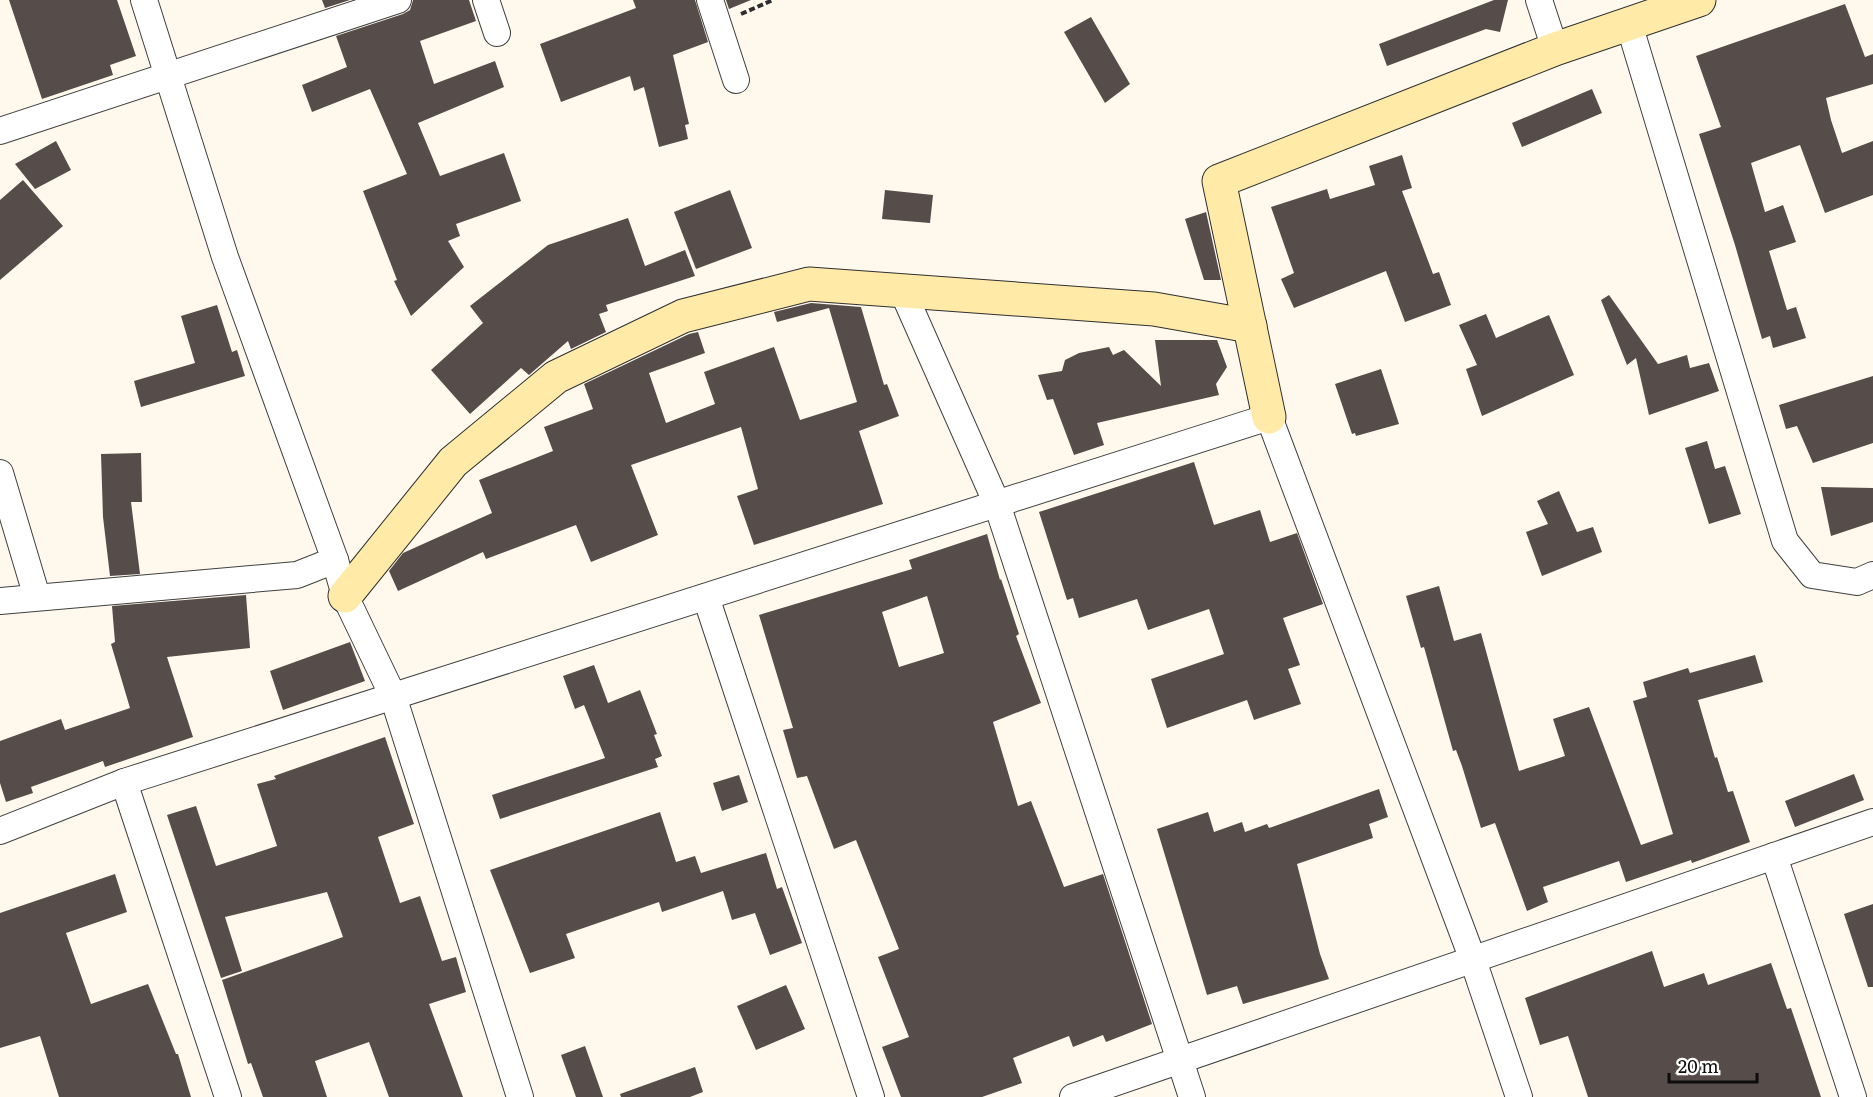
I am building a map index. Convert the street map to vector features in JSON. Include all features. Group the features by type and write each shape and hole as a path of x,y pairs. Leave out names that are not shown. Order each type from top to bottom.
{"street":[{"path":"144,0 225,257 335,560 345,596 393,696 520,1097"},
{"path":"0,131 398,0"},
{"path":"486,0 497,33"},
{"path":"710,0 736,80"},
{"path":"1539,0 1555,49"},
{"path":"1519,1097 1473,960 1269,417 1219,181 1555,49 1699,0"},
{"path":"1629,24 1785,541 1812,575 1857,582 1873,575"},
{"path":"345,596 453,462 556,377 683,316 808,284 1154,309 1250,326"},
{"path":"903,292 997,504 1192,1097"},
{"path":"0,831 124,782 1269,417"},
{"path":"0,473 37,597"},
{"path":"0,601 297,575 335,560"},
{"path":"706,597 871,1097"},
{"path":"124,782 228,1097"},
{"path":"1073,1097 1873,822"},
{"path":"1774,856 1853,1097"}],"building":[{"path":"9,0 117,0 136,56 110,65 113,75 42,99"},
{"path":"322,0 350,0 325,8"},
{"path":"413,0 469,0 476,21 420,41 434,84 495,61 504,87 418,123 440,176 504,153 521,201 456,224 460,236 448,241 464,267 411,316 394,281 397,280 363,191 407,174 370,89 312,112 302,85 347,67 336,36 403,14 410,10"},
{"path":"633,0 695,0 708,42 673,55 689,124 685,125 688,139 659,147 644,87 634,91 630,76 561,102 540,44 636,8"},
{"path":"726,0 751,0 729,9"},
{"path":"1494,0 1508,0 1500,32 1486,29 1387,66 1379,44"},
{"path":"1845,4 1865,57 1873,54 1873,84 1826,98 1842,153 1873,141 1873,195 1825,213 1800,145 1751,163 1765,212 1783,205 1796,242 1769,251 1787,310 1796,307 1806,338 1773,348 1770,336 1762,339 1735,245 1699,134 1721,127 1696,56"},
{"path":"1091,17 1130,84 1105,103 1064,32"},
{"path":"1592,89 1602,113 1522,147 1512,123"},
{"path":"56,141 71,170 35,189 15,164"},
{"path":"1402,155 1412,188 1402,191 1433,274 1439,272 1451,305 1405,322 1386,271 1294,308 1281,279 1294,273 1271,207 1327,189 1330,199 1375,185 1369,166"},
{"path":"23,180 63,226 0,280 0,200"},
{"path":"730,190 752,248 696,269 674,212"},
{"path":"885,190 933,195 930,223 882,219"},
{"path":"1206,212 1221,280 1204,280 1185,219"},
{"path":"628,218 645,266 685,250 695,276 606,305 608,311 599,314 606,332 571,349 568,341 529,375 521,368 470,414 431,370 483,323 470,306 548,245"},
{"path":"1609,295 1658,364 1687,355 1690,368 1709,363 1719,391 1649,415 1636,358 1627,365 1601,300"},
{"path":"811,303 861,307 884,385 887,384 899,416 859,431 883,504 754,545 737,496 758,489 741,427 631,465 658,535 591,562 576,525 486,559 483,552 398,591 389,571 403,553 492,513 479,480 553,451 544,427 593,409 584,384 689,334 698,332 705,353 649,373 666,423 715,404 704,372 774,347 800,420 857,402 829,308 777,322 774,312"},
{"path":"217,305 232,352 237,350 245,376 141,407 134,381 195,363 181,316"},
{"path":"1486,314 1496,338 1549,315 1574,375 1482,416 1466,369 1477,365 1459,325"},
{"path":"1155,340 1217,340 1227,367 1216,384 1219,395 1097,423 1104,445 1074,455 1053,399 1047,400 1038,375 1062,371 1065,360 1079,353 1109,347 1113,355 1124,350 1161,386"},
{"path":"1381,369 1399,424 1356,436 1355,433 1352,434 1335,384"},
{"path":"1873,376 1873,443 1813,463 1797,426 1786,429 1779,405"},
{"path":"1707,441 1715,469 1725,466 1741,514 1709,524 1685,448"},
{"path":"141,453 142,502 131,502 140,574 110,576 103,517 101,454"},
{"path":"1194,462 1214,525 1260,510 1270,542 1297,533 1323,604 1283,618 1300,665 1288,669 1301,704 1254,720 1247,700 1167,728 1151,679 1224,654 1209,609 1148,630 1137,599 1079,618 1073,598 1067,600 1039,512"},
{"path":"1821,487 1873,488 1873,522 1831,536"},
{"path":"1559,491 1577,532 1593,527 1602,552 1542,576 1526,532 1548,524 1537,501"},
{"path":"987,534 1019,634 1016,636 1041,703 993,722 1018,806 1031,801 1064,887 1103,874 1152,1024 1106,1042 1103,1035 1073,1047 1069,1036 1013,1058 1022,1083 982,1097 901,1097 882,1047 909,1037 878,957 899,949 856,840 834,849 807,776 797,778 783,730 793,728 759,615 912,569 909,560","holes":["927,596 944,653 899,667 882,612"]},
{"path":"1439,586 1454,641 1481,633 1519,771 1565,756 1553,719 1589,707 1641,845 1673,834 1633,701 1647,697 1643,682 1688,668 1690,673 1755,655 1763,682 1698,700 1715,758 1717,757 1728,792 1733,791 1750,842 1692,863 1691,860 1626,882 1619,861 1543,887 1548,902 1527,911 1495,823 1481,828 1462,766 1456,750 1453,751 1424,647 1421,648 1406,596"},
{"path":"246,595 250,648 167,657 193,737 105,767 103,761 31,787 33,793 6,802 0,783 0,741 61,719 65,730 130,708 111,644 115,642 112,606"},
{"path":"350,642 365,681 283,710 270,671"},
{"path":"594,665 608,703 640,690 657,734 654,735 662,756 655,759 658,767 500,819 492,795 605,758 584,705 575,709 563,676"},
{"path":"385,737 414,824 378,837 400,903 420,896 442,961 456,957 466,992 429,1004 463,1097 389,1097 369,1042 315,1061 327,1097 263,1097 251,1063 248,1064 222,980 343,937 327,892 225,917 242,971 221,978 167,815 196,806 216,866 277,846 257,784 276,779 274,776"},
{"path":"1854,774 1864,800 1795,827 1785,801"},
{"path":"739,775 748,802 722,811 713,783"},
{"path":"1379,789 1388,817 1369,824 1373,838 1297,864 1320,954 1329,979 1243,1004 1237,986 1207,995 1157,829 1208,812 1214,832 1242,822 1245,832 1267,824 1269,828"},
{"path":"660,812 676,862 695,856 701,873 766,853 777,889 782,887 802,943 770,955 755,913 732,920 723,891 662,912 659,902 566,934 575,958 530,973 490,870"},
{"path":"115,874 127,912 66,933 91,1004 148,984 176,1054 178,1054 191,1097 59,1097 40,1036 0,1048 0,913"},
{"path":"1873,904 1873,987 1868,987 1844,914"},
{"path":"1652,951 1664,987 1704,973 1708,985 1771,963 1787,1009 1791,1008 1821,1097 1588,1097 1568,1036 1540,1045 1525,998"},
{"path":"786,985 805,1029 756,1050 737,1006"},
{"path":"585,1046 603,1097 576,1097 561,1055"},
{"path":"695,1067 703,1092 690,1097 621,1097 620,1094"}]}
